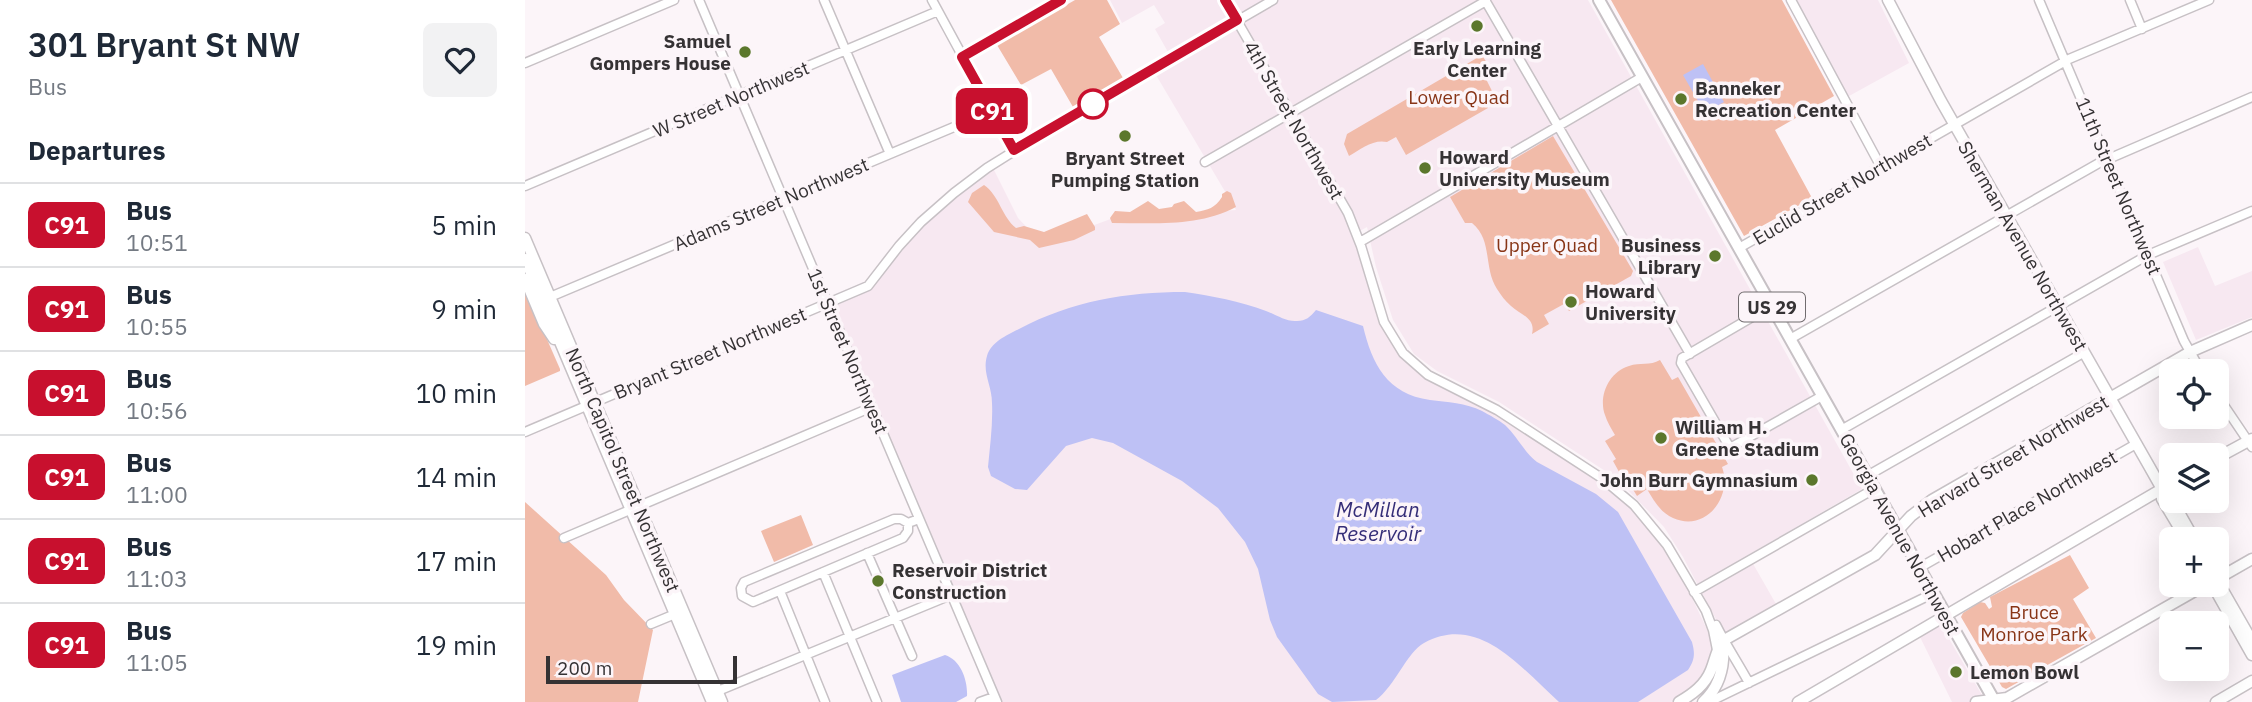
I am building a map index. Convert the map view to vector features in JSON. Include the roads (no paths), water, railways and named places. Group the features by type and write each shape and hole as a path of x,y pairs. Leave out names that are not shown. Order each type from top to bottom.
{"highway":[{"name":"Georgia Avenue Northwest","path":"1599,0 1994,701"}],"main road":[{"name":"Sherman Avenue Northwest","path":"1888,0 1954,125 2159,485"},
{"name":"North Capitol Street Northwest","path":"525,238 591,404"},
{"path":"525,259 635,508 679,613 712,702"},
{"path":"525,279 544,324 566,357"},
{"name":"Harvard Street Northwest","path":"1718,649 1873,556 1911,516 1932,499 2190,352 2252,325"},
{"path":"2229,452 2251,442"},
{"path":"1798,702 1903,643 1945,614 2159,490"},
{"path":"2229,573 2252,559"},
{"path":"1976,702 2008,697 2186,597"},
{"path":"2217,597 2252,655"},
{"path":"2227,597 2252,640"},
{"name":"North Capitol Street Northwest","path":"679,613 722,702"},
{"path":"1679,702 1703,683 1718,649"},
{"path":"1694,702 1709,688 1716,676 1718,649"},
{"path":"1703,702 1721,676 1724,660 1718,649"},
{"path":"2216,702 2252,681"}],"street":[{"path":"525,63 674,0"},
{"name":"1st Street Northwest","path":"699,0 995,699"},
{"path":"824,0 890,153"},
{"path":"932,0 1014,150"},
{"path":"962,57 1061,0"},
{"name":"4th Street Northwest","path":"1225,0 1348,213 1360,242 1384,322 1406,357 1432,378 1497,410 1621,492 1662,538 1714,622 1718,649 1732,651 1749,683"},
{"name":"Bryant Street Northwest","path":"525,432 868,286 899,246 926,218 968,182 1014,150 1273,0"},
{"path":"1791,0 1881,167"},
{"name":"11th Street Northwest","path":"2039,0 2194,359"},
{"path":"2130,0 2142,29"},
{"name":"Euclid Street Northwest","path":"1739,248 2066,61 2209,0"},
{"path":"1206,162 1485,1 1690,354"},
{"name":"W Street Northwest","path":"525,187 938,11"},
{"path":"1360,242 1642,78"},
{"path":"1790,339 2107,159 2252,97"},
{"name":"Adams Street Northwest","path":"550,297 992,111"},
{"path":"1841,430 2148,255 2252,211"},
{"path":"1771,306 1682,358 1681,363 1689,379 1728,447 1733,448 1822,396"},
{"path":"1867,477 2083,353"},
{"path":"564,538 872,408"},
{"path":"2229,412 2251,442"},
{"name":"Hobart Place Northwest","path":"1919,568 2136,444"},
{"path":"1694,592 1874,489"},
{"path":"908,523 908,531 903,538 753,602 742,596 741,588 744,582 894,519 908,523 919,519"},
{"path":"867,553 912,656"},
{"path":"823,572 877,702"},
{"path":"780,591 825,702"},
{"name":"Hobart Place Northwest","path":"1709,702 1934,593"},
{"path":"718,691 951,595"},
{"path":"651,625 679,613"},
{"path":"980,702 995,699"}],"water":[{"path":"1703,64 1724,102 1705,113 1683,75"},
{"name":"McMillan Reservoir","path":"1185,292 1246,304 1289,320 1300,321 1310,317 1316,310 1363,326 1377,365 1392,384 1415,397 1470,406 1503,423 1537,462 1596,494 1618,512 1692,642 1694,656 1688,670 1638,702 1559,702 1498,648 1463,635 1444,636 1418,647 1376,700 1332,702 1318,694 1277,637 1270,620 1258,569 1245,542 1218,508 1182,481 1113,443 1092,438 1066,446 1027,490 1015,489 991,476 988,467 992,403 986,362 989,351 996,343 1039,319 1079,305 1121,296"},
{"path":"945,655 959,666 966,684 967,696 956,702 901,702 892,675"}],"place":[{"name":"Early Learning Center","path":"1477,26"},
{"name":"Samuel Gompers House","path":"745,52"},
{"name":"Banneker Recreation Center","path":"1681,99"},
{"name":"Bryant Street Pumping Station","path":"1125,136"},
{"name":"Howard University Museum","path":"1425,168"},
{"name":"Business Library","path":"1715,256"},
{"name":"Howard University","path":"1571,302"},
{"name":"William H. Greene Stadium","path":"1661,438"},
{"name":"John Burr Gymnasium","path":"1812,480"},
{"name":"Reservoir District Construction","path":"878,581"},
{"name":"Lemon Bowl","path":"1956,672"}],"park label":[{"name":"Lower Quad","path":"1459,97"},
{"name":"Upper Quad","path":"1547,245"},
{"name":"Bruce Monroe Park","path":"2034,623"}]}
